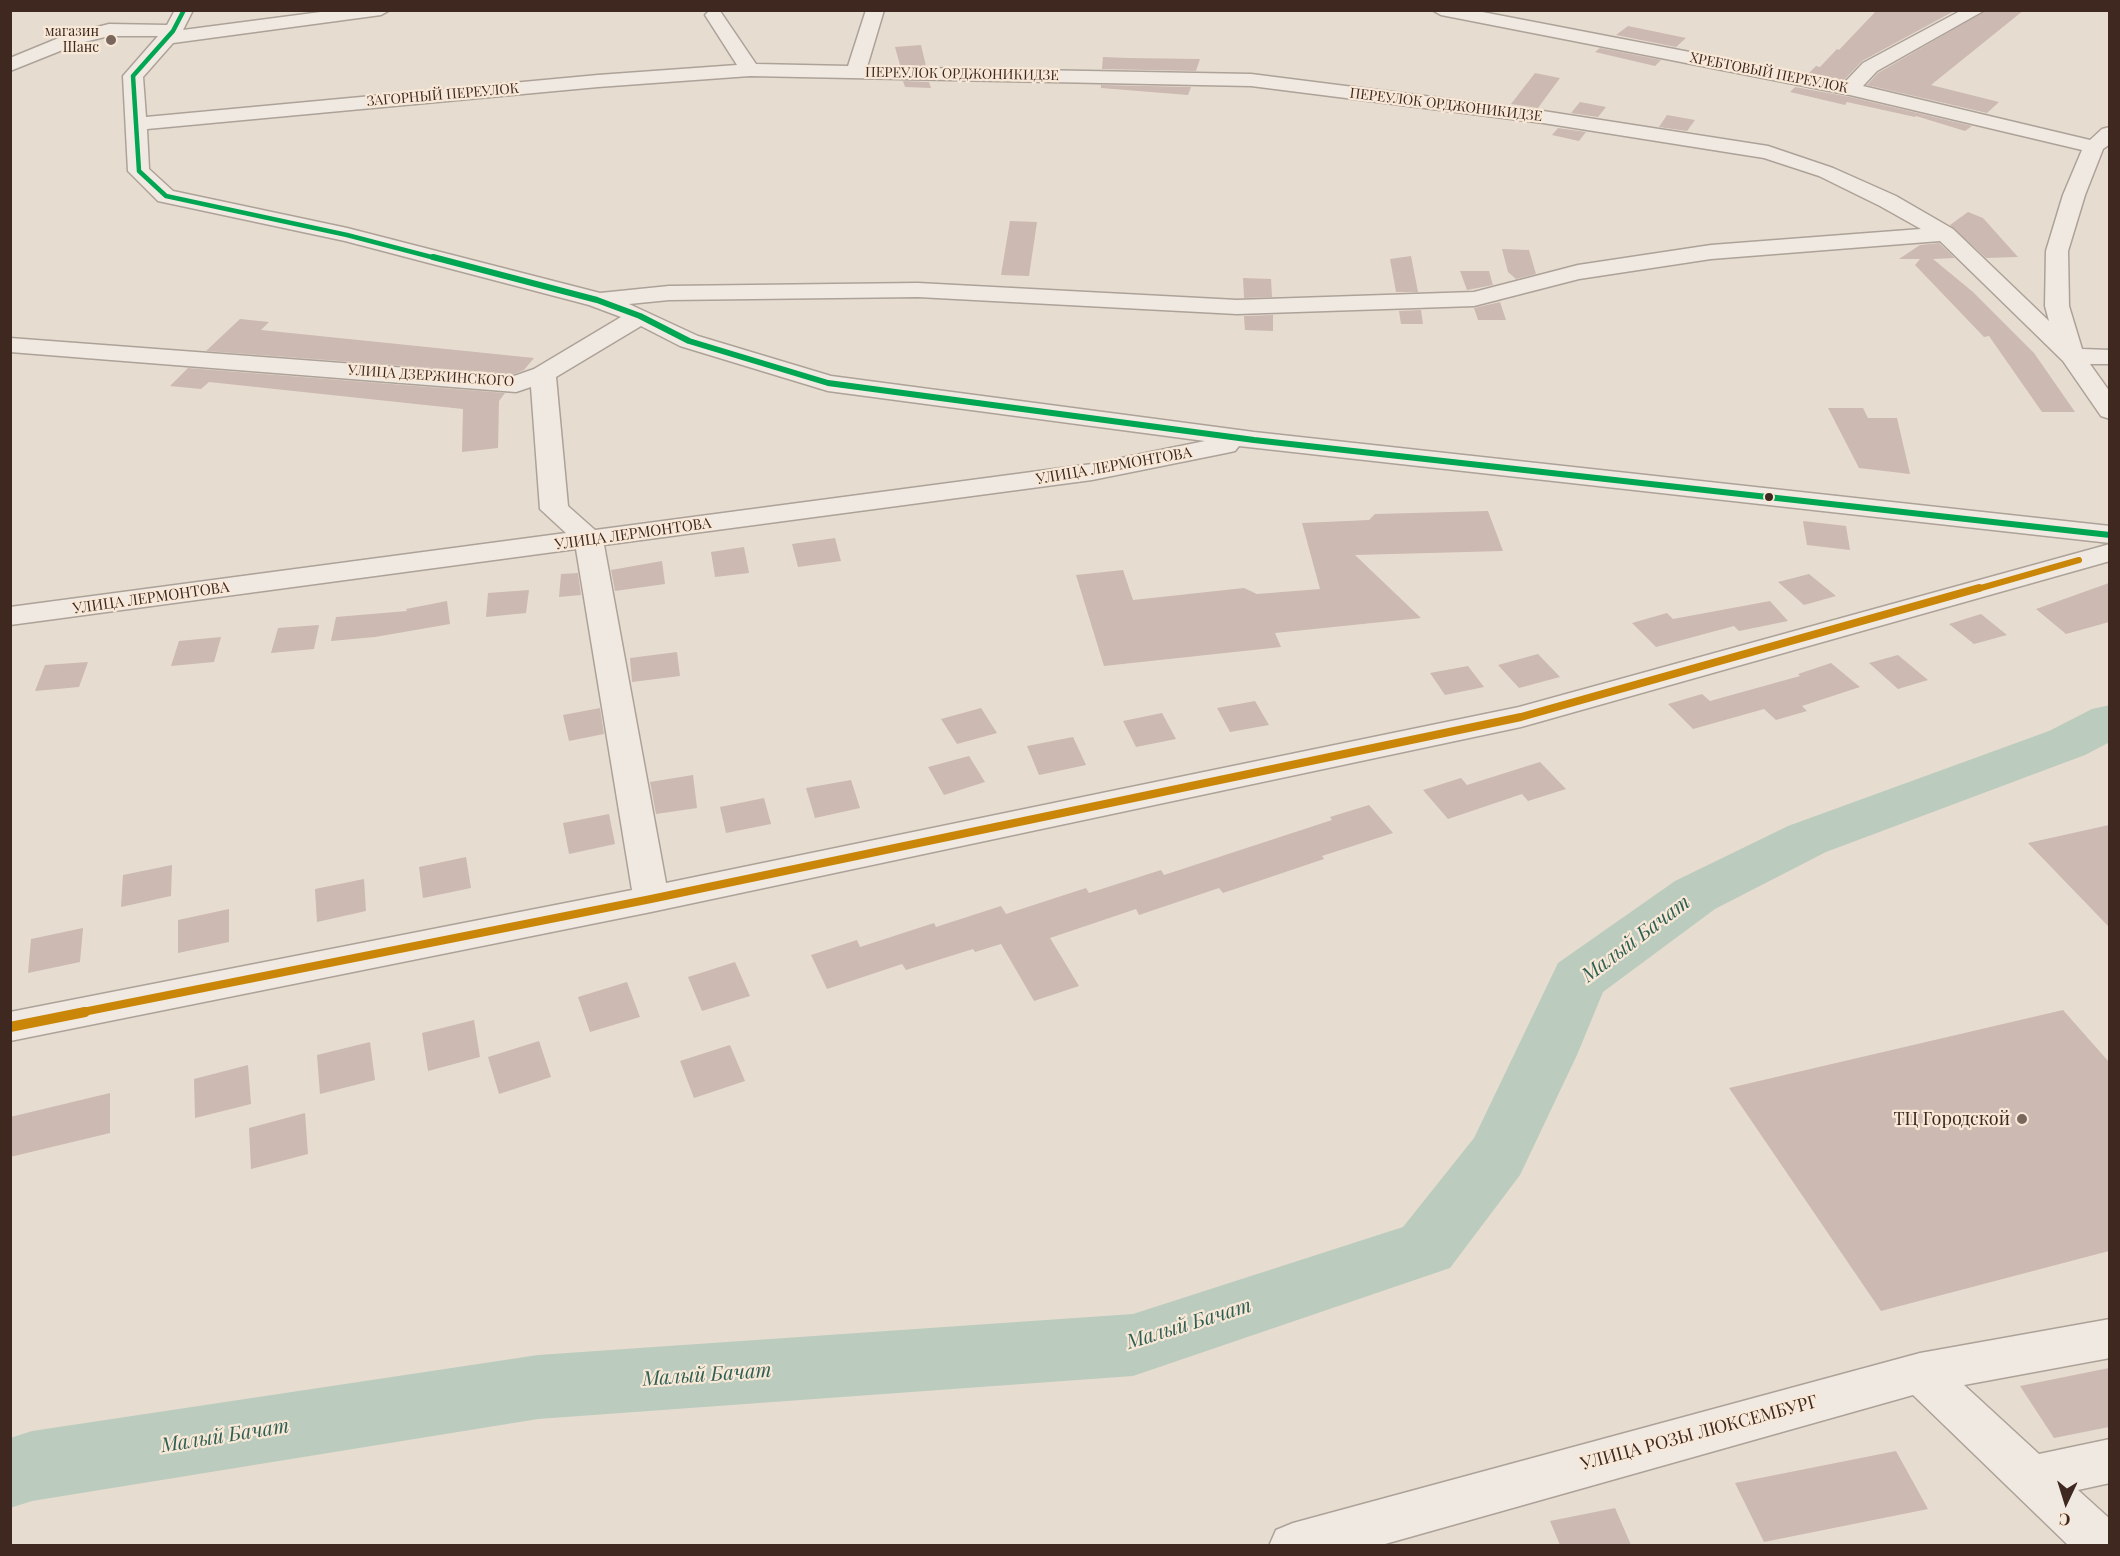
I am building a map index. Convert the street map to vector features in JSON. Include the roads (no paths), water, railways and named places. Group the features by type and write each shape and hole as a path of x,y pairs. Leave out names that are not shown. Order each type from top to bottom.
{"street":[{"path":"184,10 170,34 133,76 139,171 166,196 347,234 597,300 640,315 689,341 828,383 1254,440 2109,535"},
{"path":"10,65 73,39 109,30 170,34 381,10"},
{"path":"693,10 714,15 735,10"},
{"path":"856,72 875,10"},
{"name":"ХРЕБТОВЫЙ ПЕРЕУЛОК","path":"1441,10 2102,140"},
{"path":"1850,89 1870,67 1976,10"},
{"path":"714,15 750,70"},
{"name":"ПЕРЕУЛОК ОРДЖОНИКИДЗЕ","path":"750,70 1251,80 1578,122 1768,152 1826,172 1888,201 1945,234 2072,356"},
{"name":"ЗАГОРНЫЙ ПЕРЕУЛОК","path":"136,124 598,81 750,70"},
{"path":"2102,140 2074,195 2057,251 2057,306 2072,356 2109,411"},
{"path":"597,300 669,293 918,290 1237,307 1474,298 1578,272 1711,252 1945,234"},
{"name":"УЛИЦА ДЗЕРЖИНСКОГО","path":"10,345 516,384 543,374 640,315"},
{"path":"2072,356 2109,357"},
{"path":"543,374 554,510 589,539 651,899"},
{"name":"УЛИЦА ЛЕРМОНТОВА","path":"10,616 1092,472 1254,440"},
{"path":"10,1027 651,899 1521,717 2109,552"},
{"name":"УЛИЦА РОЗЫ ЛЮКСЕМБУРГ","path":"1293,1545 1920,1373 2109,1338"},
{"path":"1920,1373 2104,1545"},
{"path":"2032,1478 2109,1461"}],"waterway":[{"name":"Малый Бачат","path":"10,1473 32,1466 538,1387 1133,1345 1426,1248 1497,1156 1546,1055 1579,979 1695,895 1807,839 2067,743 2110,721"}],"place":[{"name":"магазин Шанс","path":"111,40"},
{"name":"ТЦ Городской","path":"2022,1119"}]}
